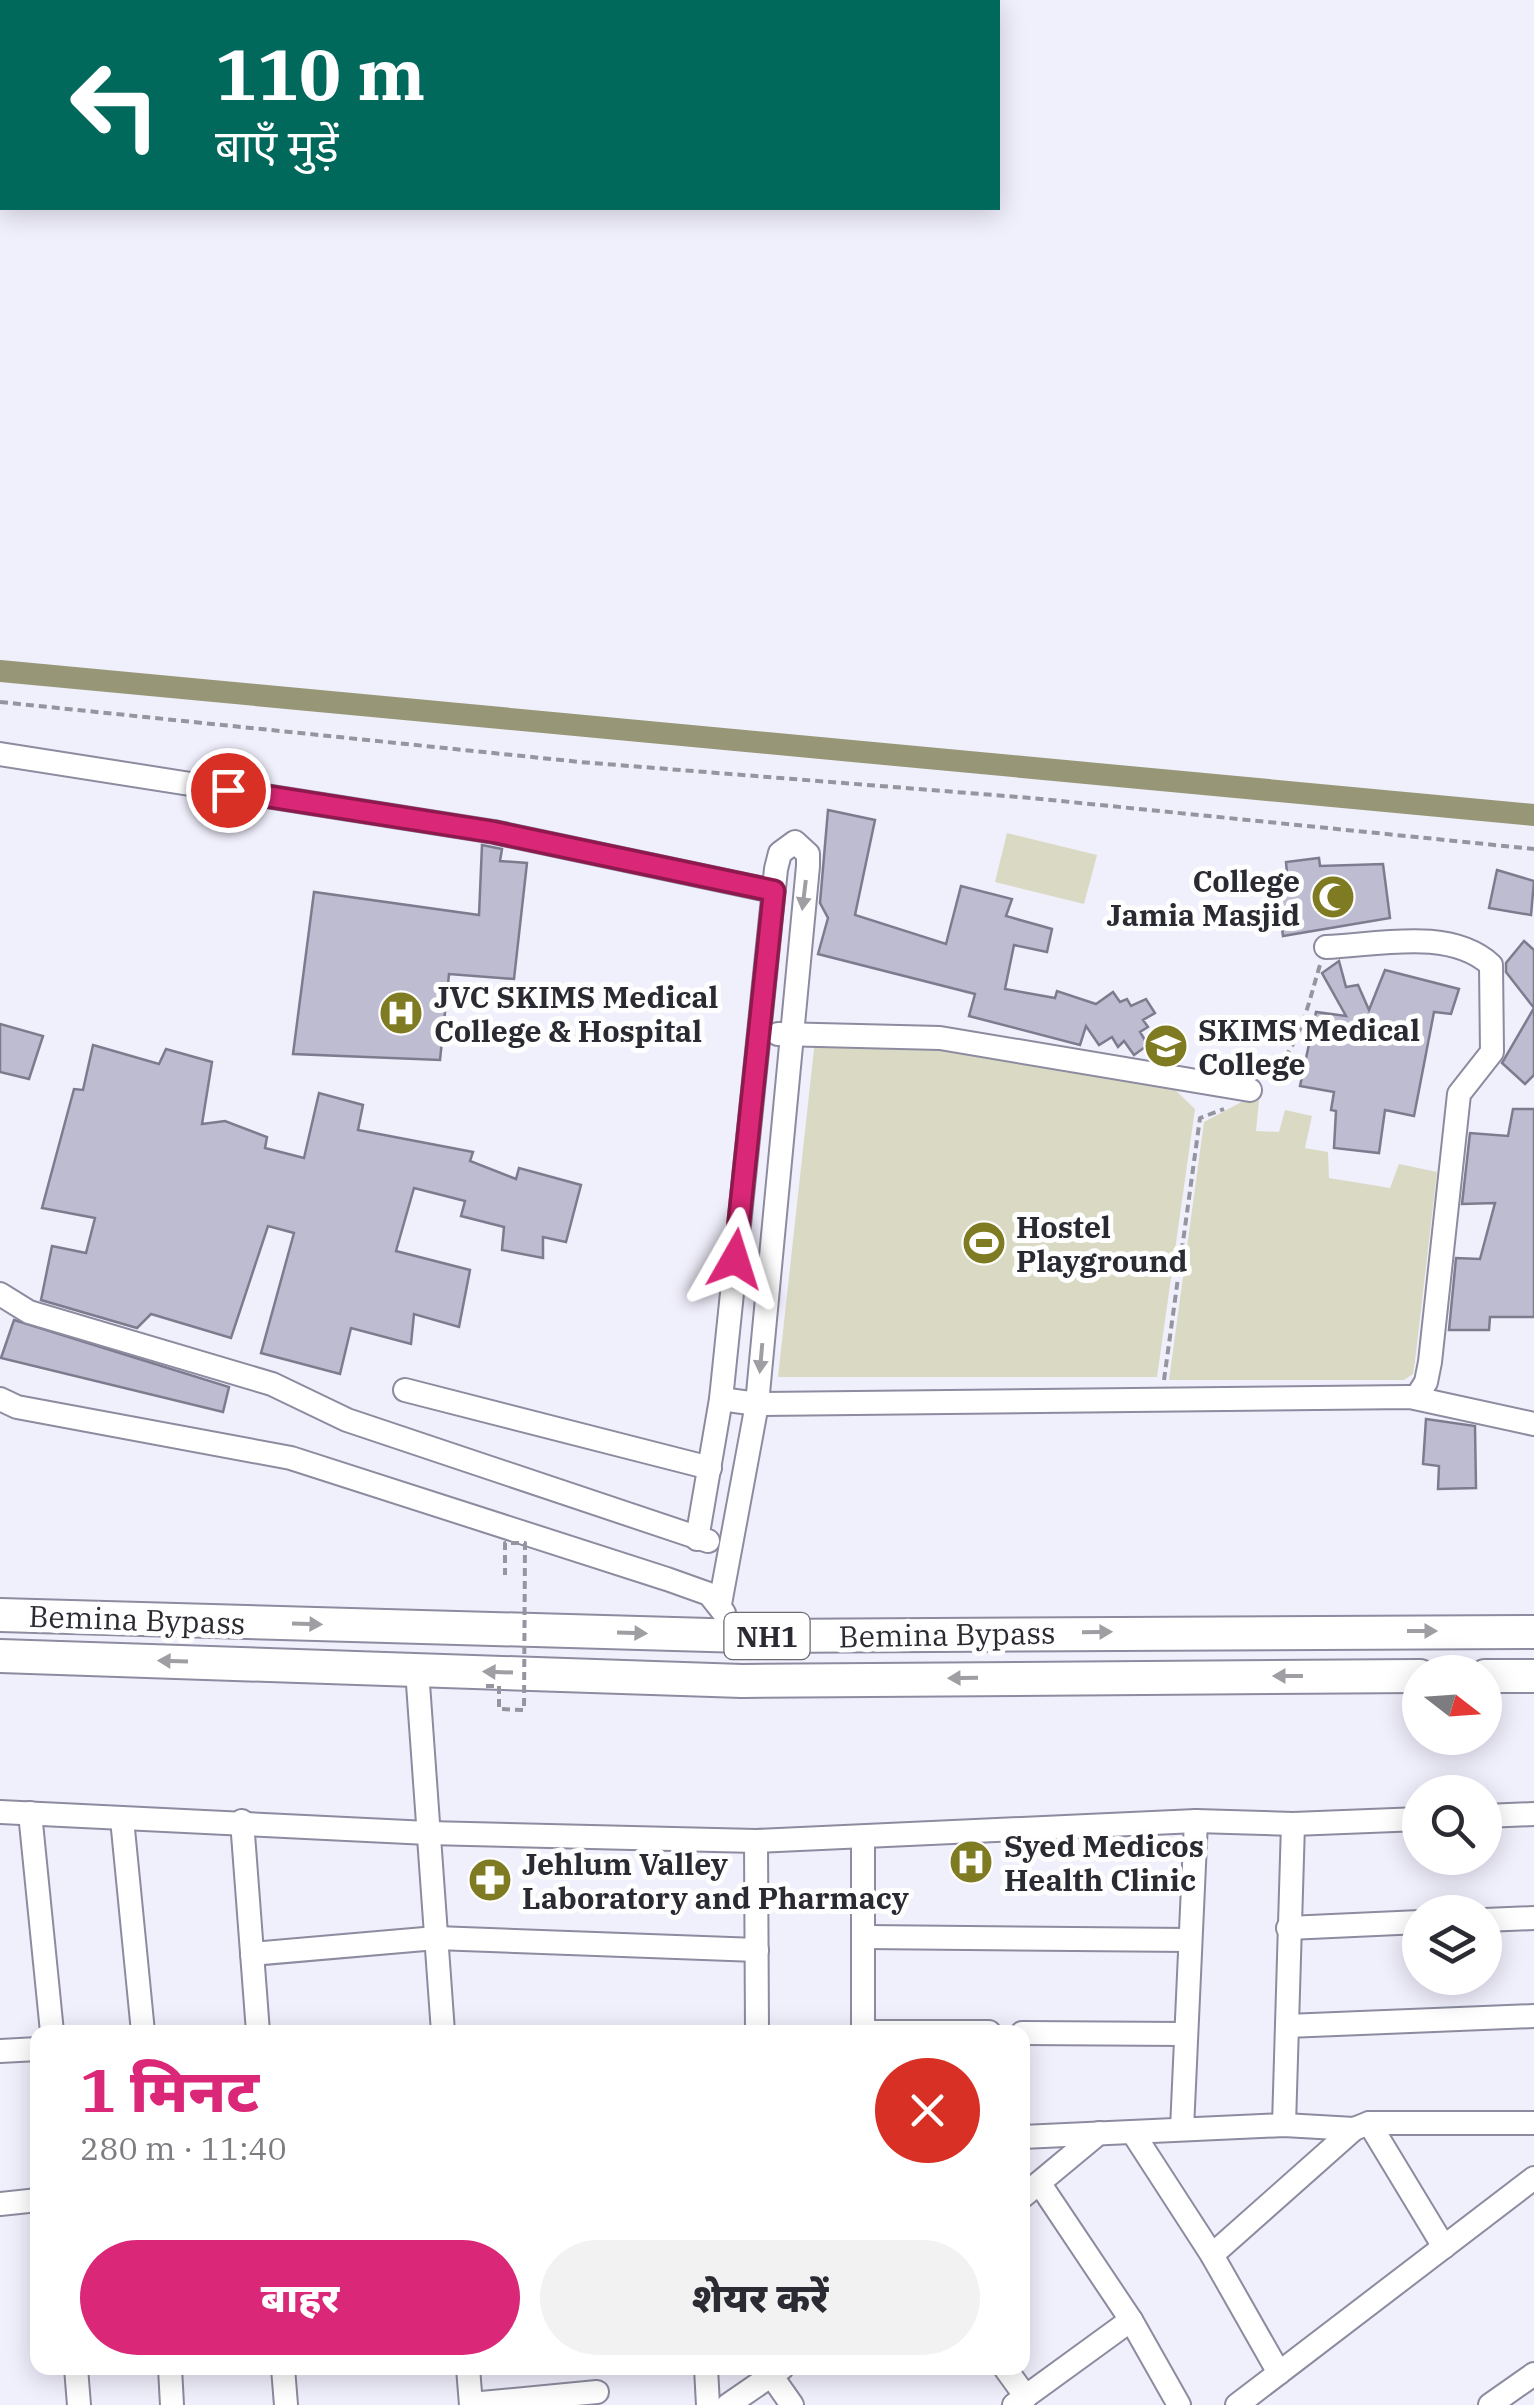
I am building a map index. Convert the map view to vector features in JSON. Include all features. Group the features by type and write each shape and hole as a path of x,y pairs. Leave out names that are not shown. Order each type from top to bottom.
{"highway":[{"name":"Bemina Bypass","path":"0,1615 730,1636 1534,1632"},
{"name":"Bemina Bypass","path":"0,1656 742,1680 1402,1676"},
{"path":"1502,1676 1534,1676"}],"street":[{"path":"0,754 494,832 774,891"},
{"path":"697,1539 721,1399 774,891 780,853 787,844 803,846 808,866 789,1034 757,1404 720,1604 730,1636"},
{"path":"1326,946 1439,942 1478,953 1490,965 1492,1052 1459,1094 1430,1362 1426,1382 1416,1398"},
{"path":"758,1032 940,1038 1250,1090"},
{"path":"0,1294 29,1312 272,1384 347,1420 697,1539 731,1545"},
{"path":"405,1390 710,1468"},
{"path":"721,1399 757,1404 1416,1398 1503,1421 1534,1424"},
{"path":"0,1399 17,1407 291,1458 667,1579 709,1594 720,1604"},
{"path":"417,1670 442,2025"},
{"path":"0,1812 428,1833 756,1841 1196,1821 1293,1824 1402,1820"},
{"path":"30,1813 51,2025"},
{"path":"1502,1815 1534,1814"},
{"path":"122,1820 142,2025"},
{"path":"242,1821 257,2025"},
{"path":"1182,2129 1196,1821"},
{"path":"1284,2125 1293,1824"},
{"path":"862,1837 866,1937 863,2025"},
{"path":"756,1841 757,2025"},
{"path":"1502,1919 1534,1918"},
{"path":"1288,1928 1402,1923"},
{"path":"866,1937 1189,1940"},
{"path":"252,1954 436,1938 757,1950"},
{"path":"1287,2026 1534,2016"},
{"path":"1030,2033 1185,2034"},
{"path":"0,2050 30,2049"},
{"path":"1030,2137 1284,2125 1534,2123"},
{"path":"1361,2126 1444,2247"},
{"path":"1212,2255 1361,2126"},
{"path":"1099,2133 1031,2190 1130,2320 1179,2405"},
{"path":"1134,2134 1212,2255 1279,2373"},
{"path":"1237,2405 1534,2178"},
{"path":"0,2204 30,2201"},
{"path":"1008,2375 1020,2401 1130,2320"},
{"path":"1493,2404 1534,2374"},
{"path":"77,2375 79,2405"},
{"path":"170,2375 172,2405"},
{"path":"284,2375 286,2405"},
{"path":"469,2375 471,2405 598,2399"},
{"path":"706,2375 708,2405"},
{"path":"728,2405 771,2375"},
{"path":"779,2375 792,2405"}],"path":[{"path":"0,702 580,762 1031,798 1534,849"},
{"path":"1161,1400 1200,1118 1233,1105 1270,1074 1293,1046 1326,946"},
{"path":"486,1686 499,1686 499,1710 524,1710 525,1543 505,1543 504,1576"}],"green space":[{"path":"1007,833 1097,855 1084,904 995,882"},
{"name":"Hostel Playground","path":"815,1040 925,1047 1172,1087 1195,1109 1157,1377 778,1377"},
{"path":"1249,1098 1259,1101 1256,1131 1279,1132 1285,1110 1312,1116 1305,1148 1328,1152 1329,1178 1390,1188 1399,1164 1437,1172 1413,1374 1404,1380 1169,1380 1204,1122"}],"building":[{"path":"828,810 875,820 855,915 946,944 961,886 1012,899 1006,916 1052,929 1047,952 1014,945 1005,989 1055,998 1057,991 1096,1004 1113,992 1120,1002 1127,999 1131,1006 1146,999 1155,1013 1143,1020 1148,1027 1140,1032 1148,1045 1134,1055 1124,1041 1118,1047 1112,1037 1099,1045 1086,1026 1080,1045 969,1016 975,994 818,954 828,918 820,903"},
{"path":"482,845 502,849 500,861 527,863 514,979 449,974 440,1060 293,1054 314,892 479,915"},
{"name":"College Jamia Masjid","path":"1319,858 1320,866 1383,864 1390,918 1283,936 1275,877 1287,873 1286,862"},
{"path":"1497,870 1534,881 1531,915 1489,908"},
{"path":"1524,941 1534,950 1534,1008 1506,972 1506,963"},
{"path":"1339,961 1346,987 1358,985 1369,1010 1385,970 1459,989 1451,1014 1434,1012 1414,1116 1385,1110 1379,1153 1334,1148 1334,1092 1300,1086 1316,1012 1346,1016 1322,973"},
{"path":"1534,1008 1534,1075 1525,1084 1502,1063"},
{"path":"0,1024 43,1036 29,1079 0,1072"},
{"path":"93,1045 159,1064 166,1049 212,1062 202,1124 225,1121 267,1137 265,1148 304,1158 319,1093 363,1105 358,1130 473,1152 470,1161 516,1179 519,1168 581,1185 566,1242 543,1237 543,1258 502,1250 504,1227 461,1216 465,1201 414,1188 396,1251 470,1270 459,1327 414,1314 411,1344 351,1328 340,1374 261,1353 294,1233 268,1226 231,1338 151,1314 137,1328 41,1300 52,1246 86,1253 95,1218 42,1208 74,1089 83,1090"},
{"path":"1513,1109 1534,1109 1534,1317 1490,1317 1489,1330 1449,1330 1456,1258 1480,1259 1495,1203 1462,1204 1470,1133 1508,1136"},
{"path":"14,1320 229,1387 223,1412 1,1358"},
{"path":"1426,1419 1475,1426 1476,1488 1438,1489 1439,1466 1423,1464"}],"waterway":[{"path":"0,671 1534,815"}],"place":[{"name":"College Jamia Masjid","path":"1333,897"},
{"name":"JVC SKIMS Medical College & Hospital","path":"401,1013"},
{"name":"SKIMS Medical College","path":"1166,1046"},
{"name":"Hostel Playground","path":"984,1243"},
{"name":"Syed Medicos Health Clinic","path":"971,1862"},
{"name":"Jehlum Valley Laboratory and Pharmacy","path":"490,1880"}],"route":[{"path":"228,790 494,832 774,891 735,1259"}]}
